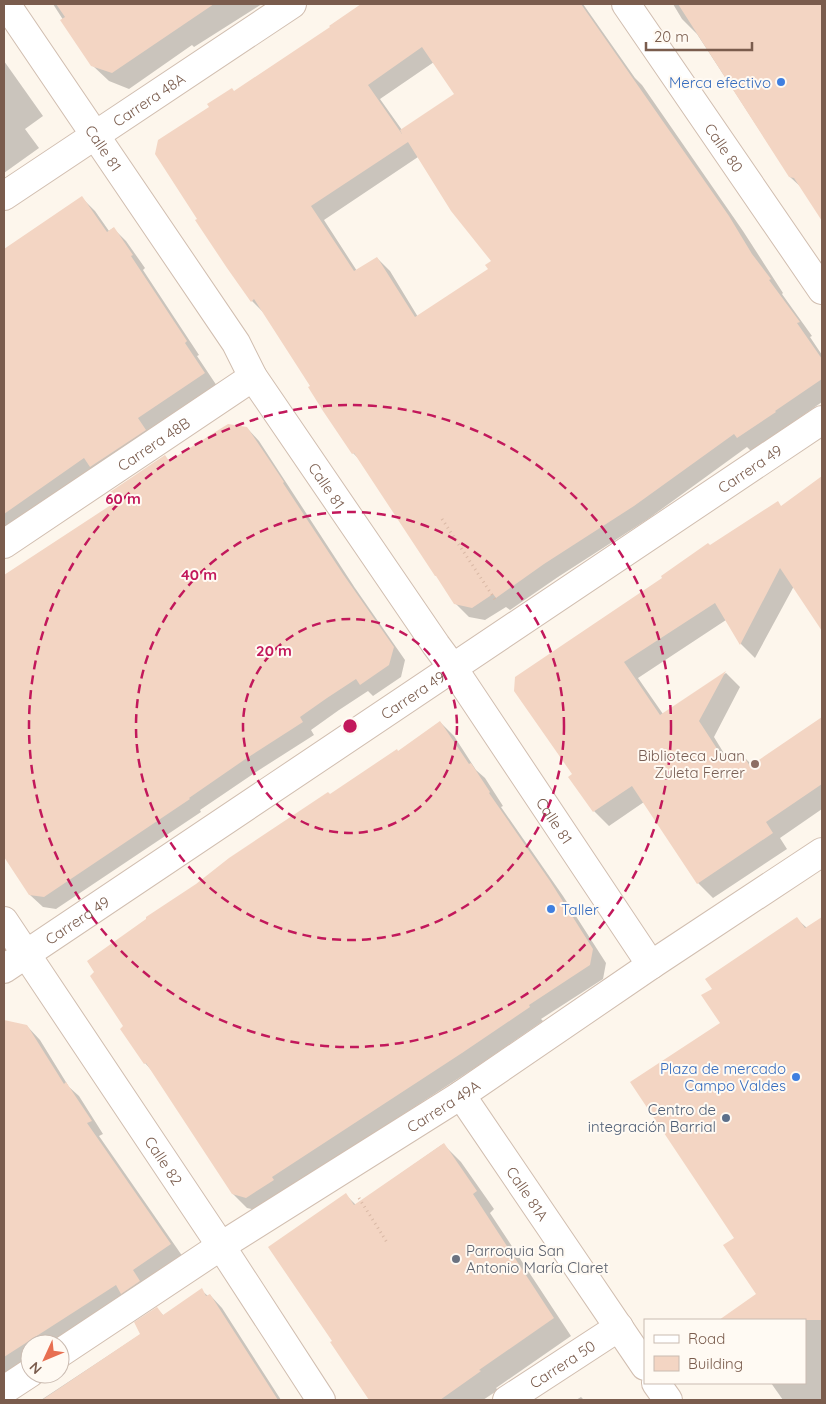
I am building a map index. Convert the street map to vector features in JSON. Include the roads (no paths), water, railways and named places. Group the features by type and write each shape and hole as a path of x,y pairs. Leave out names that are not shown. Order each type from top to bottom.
{"street":[{"name":"Calle 81","path":"6,4 236,343 253,377 453,668 651,965"},
{"name":"Carrera 48A","path":"4,196 292,4"},
{"name":"Calle 80","path":"626,4 822,290"},
{"name":"Carrera 48B","path":"4,544 253,377"},
{"name":"Carrera 49","path":"4,969 822,420"},
{"name":"Carrera 49A","path":"70,1346 221,1246 461,1095 651,965 822,852"},
{"name":"Calle 82","path":"4,921 221,1246 321,1400"},
{"name":"Calle 81A","path":"461,1095 644,1364"},
{"name":"Carrera 50","path":"507,1400 619,1327"},
{"path":"4,1390 20,1380"},
{"path":"657,1384 668,1400"}],"place":[{"name":"Merca efectivo","path":"781,82"},
{"name":"Biblioteca Juan Zuleta Ferrer","path":"755,764"},
{"name":"Taller","path":"551,909"},
{"name":"Plaza de mercado Campo Valdes","path":"796,1077"},
{"name":"Centro de integración Barrial","path":"726,1118"},
{"name":"Parroquia San Antonio María Claret","path":"456,1259"}]}
